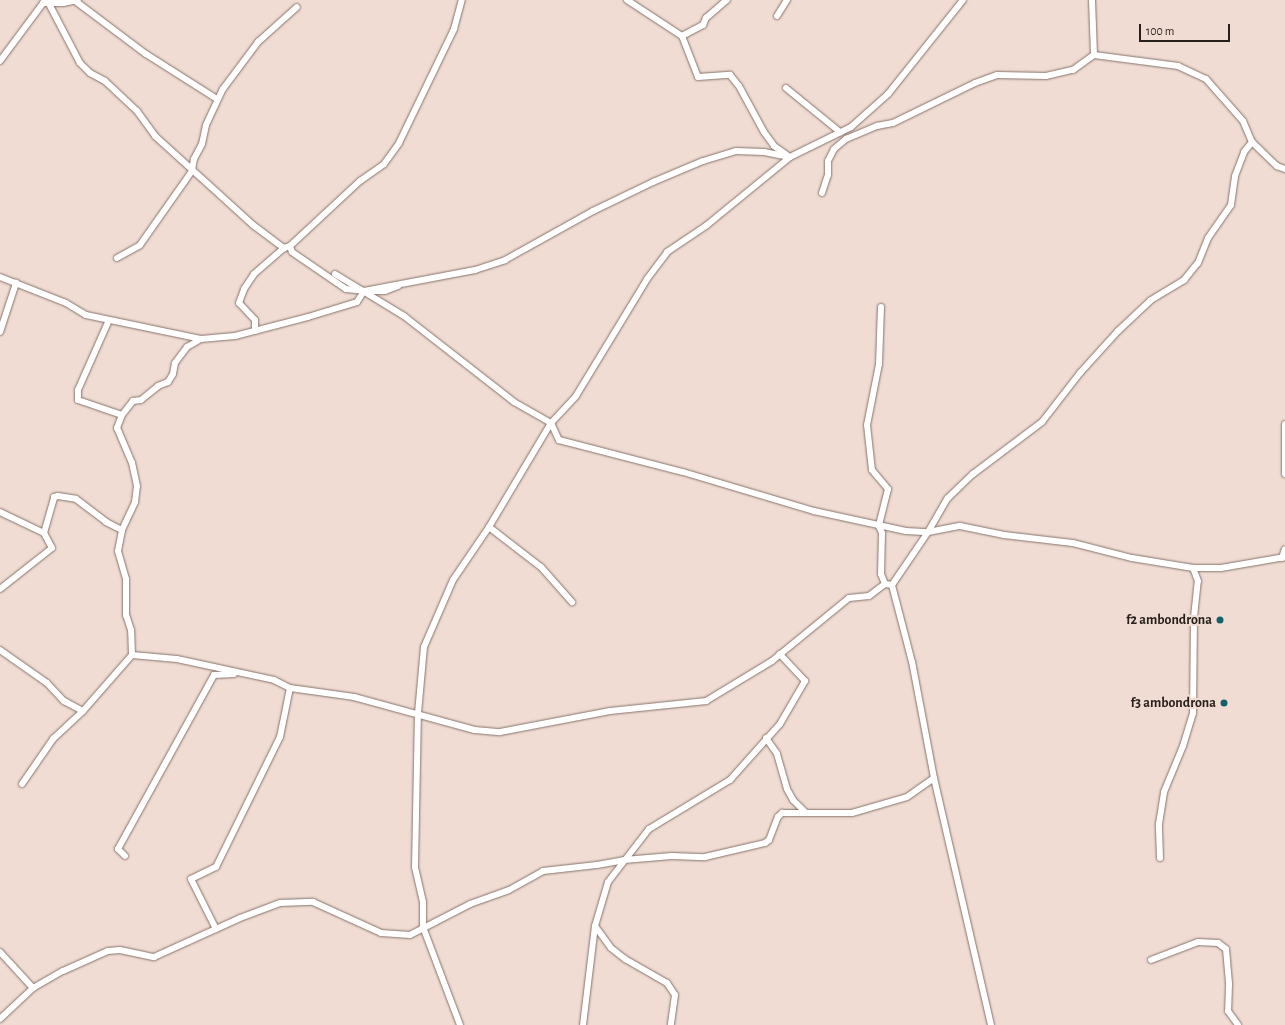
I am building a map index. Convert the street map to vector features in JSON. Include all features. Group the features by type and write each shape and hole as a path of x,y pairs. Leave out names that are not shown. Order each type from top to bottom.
{"street":[{"path":"256,331 255,320 239,302 244,288 254,274 287,247 360,181 384,164 399,143 454,29 462,0"},
{"path":"627,0 682,36 698,77 730,75 740,86 764,132 774,146 790,158"},
{"path":"682,36 703,25 706,18 727,0"},
{"path":"777,16 787,0"},
{"path":"460,1025 423,927 422,902 415,867 418,713 424,647 453,580 489,527 551,423 576,396 647,279 667,252 707,225 790,158 851,127 888,94 963,0"},
{"path":"1092,0 1094,55"},
{"path":"0,61 43,3 76,1 146,54 217,99"},
{"path":"47,2 80,63 90,73 105,81 137,111 155,136 253,225 346,289 385,291 411,281 475,270 505,260 594,211 703,161 736,151 764,152 790,158"},
{"path":"117,258 140,245 192,171 217,99 258,42 298,7"},
{"path":"822,193 828,175 828,162 834,149 846,139 877,126 893,122 975,83 997,75 1046,76 1074,70 1094,55 1178,66 1206,79 1243,121 1252,142 1277,166 1285,169"},
{"path":"786,88 840,132"},
{"path":"991,1025 934,778 912,662 892,585 917,545 928,532 948,498 973,474 1042,422 1080,373 1118,331 1151,300 1184,280 1198,262 1208,238 1231,204 1235,176 1244,152 1252,142"},
{"path":"335,274 364,290 456,354 514,402 551,423 559,440 683,472 814,511 879,526 928,532 960,526 1004,535 1073,543 1132,558 1193,568 1221,568 1284,558 1285,549"},
{"path":"0,277 66,302 86,315 201,339 256,331 357,302 364,290"},
{"path":"0,332 16,283"},
{"path":"880,307 878,364 868,426 872,470 888,489 879,526 882,533 881,574 885,584"},
{"path":"109,320 78,390 78,400 122,415"},
{"path":"22,784 53,739 83,711 132,655 131,630 126,615 126,578 118,551 122,530 135,502 137,486 132,463 117,428 122,415 133,401 141,400 158,386 168,382 173,374 175,363 187,347 201,339"},
{"path":"1285,424 1285,474"},
{"path":"44,533 54,497 58,496 76,499 106,522 122,530"},
{"path":"0,512 44,533 52,548 0,589"},
{"path":"489,527 541,567 572,602"},
{"path":"1160,858 1159,824 1164,792 1183,746 1193,713 1194,617 1198,581 1193,568"},
{"path":"132,655 177,659 274,680 290,688 354,697 418,713 475,730 500,732 596,713 706,701 730,688 780,654 849,598 868,596 885,584 892,585"},
{"path":"0,650 47,683 64,701 83,711"},
{"path":"583,1025 595,926 608,882 649,829 730,780 780,724 805,681 780,654"},
{"path":"125,856 118,849 214,675 241,674"},
{"path":"216,929 191,879 216,867 280,737 290,688"},
{"path":"766,738 777,754 787,789 793,800 806,813"},
{"path":"0,1019 33,988 63,971 108,951 120,950 154,957 216,929 280,903 313,902 381,933 410,935 470,904 509,890 542,871 597,866 624,860 672,856 705,857 765,843 769,840 778,817 782,813 852,813 906,797 934,778"},
{"path":"595,926 611,948 625,959 667,983 676,995 671,1025"},
{"path":"1151,960 1198,942 1218,943 1226,949 1229,985 1228,1010 1238,1025"},
{"path":"0,952 33,988"}],"place":[{"name":"f2 ambondrona","path":"1220,620"},
{"name":"f3 ambondrona","path":"1224,703"}]}
